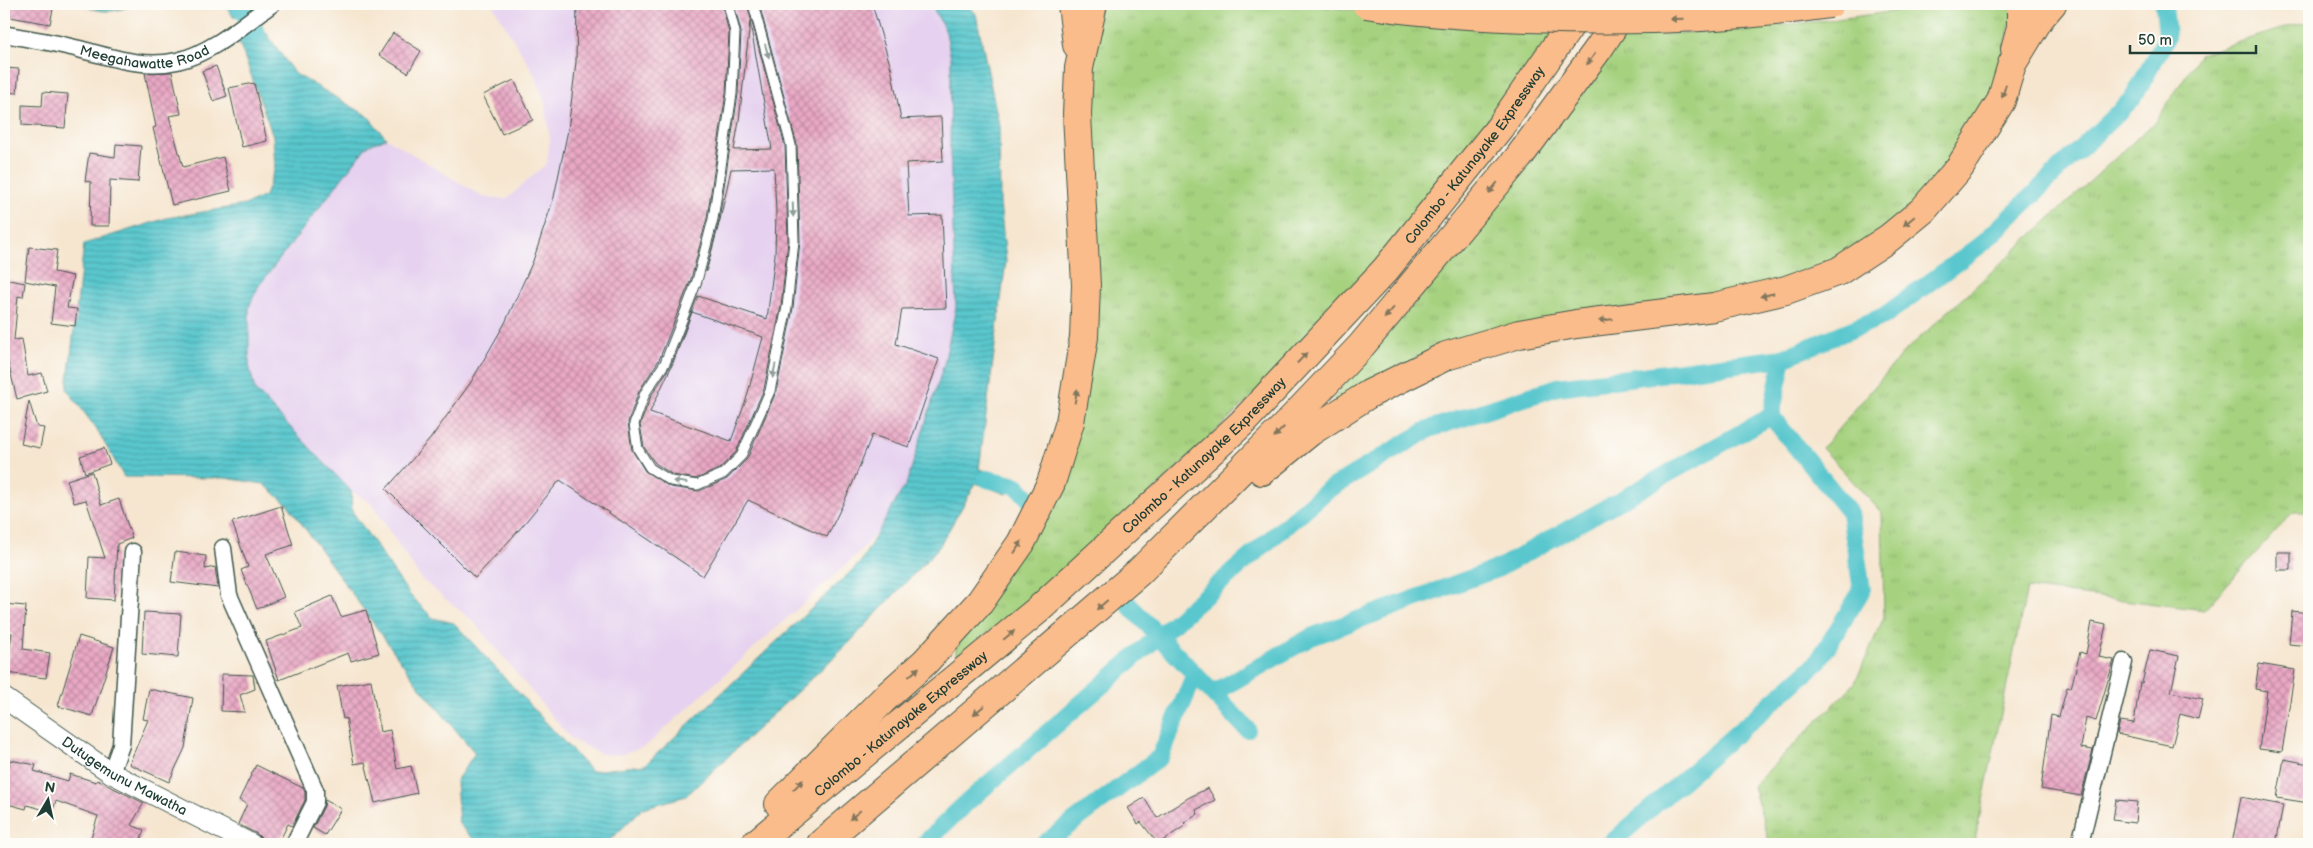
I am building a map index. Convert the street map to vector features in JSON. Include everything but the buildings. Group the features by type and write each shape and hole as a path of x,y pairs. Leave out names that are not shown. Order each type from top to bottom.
{"highway":[{"path":"739,844 887,696 925,662 965,619 1013,556 1051,482 1070,422 1084,337 1086,285 1078,114 1079,68 1072,4"},
{"path":"1079,68 1093,4"},
{"path":"1366,4 1478,16 1593,21 1680,19 1778,12 1830,4"},
{"name":"Colombo - Katunayake Expressway","path":"755,844 1039,609 1242,423 1386,269 1500,126 1585,4"},
{"path":"1139,572 1286,426 1374,331 1519,156 1599,48 1628,4"},
{"path":"821,844 1139,572 1310,432 1369,394 1446,356 1519,334 1576,324 1714,307 1786,290 1839,271 1889,238 1923,210 1960,167 2001,101 2021,27 2021,4"},
{"path":"2012,64 2040,18 2052,4"}],"street":[{"name":"Meegahawatte Road","path":"4,34 78,48 114,59 145,63 177,61 205,49 267,7"},
{"path":"223,548 229,595 315,790 315,802 294,844"},
{"path":"111,773 121,745 133,552"},
{"path":"2080,844 2124,662"},
{"name":"Dutugemunu Mawatha","path":"4,698 111,773 251,844"}],"lane":[{"path":"728,4 736,32 732,94 714,219 697,281 684,316 665,363 645,393 634,424 638,449 650,468 671,481 697,484 723,474 741,456 770,391 787,307 794,241 791,146 753,4"}],"shaded area":[{"path":"492,4 931,4 946,32 951,59 950,150 956,307 944,364 907,482 877,533 850,561 646,746 620,755 601,754 571,739 474,622 421,579 372,504 351,491 255,390 249,365 249,307 258,287 367,146 386,138 483,197 507,199 547,163 550,139 545,103 535,75"}],"green space":[{"path":"1098,4 1307,4 1395,16 1562,28 1330,322 1067,573 956,656 956,648 1063,476 1084,78"},
{"path":"1938,4 2015,4 1996,82 1975,127 1911,207 1850,253 1752,291 1573,316 1333,404 1334,397 1452,259 1524,170 1616,37 1777,25 1898,11"},
{"path":"2309,22 2309,512 2293,512 2204,610 2027,588 1974,844 1770,844 1753,786 1855,683 1884,617 1882,513 1822,448 1904,352 2156,121 2200,54"}],"water":[{"path":"80,4 137,4 115,11 102,11"},
{"path":"225,4 245,4 234,18"},
{"path":"931,4 968,4 976,14 999,125 1000,203 1006,261 979,469 1010,477 1006,494 976,483 939,547 847,645 686,796 643,808 606,844 478,844 459,824 456,781 475,753 418,685 288,505 264,484 225,478 124,477 97,430 67,389 84,244 167,218 245,205 265,196 275,168 273,136 237,36 258,21 294,73 368,116 386,138 367,146 258,287 249,307 249,365 255,390 351,491 352,511 409,594 433,618 454,623 591,771 645,765 860,563 907,482 944,364 956,307 950,150 951,59 946,32"}],"waterway":[{"path":"239,4 257,34"},
{"path":"1610,844 1817,663 1862,590 1850,513 1771,416 1783,358 1884,316 1983,243 2133,98 2167,37 2164,4"},
{"path":"924,844 964,805 1326,491 1429,429 1558,387 1783,358"},
{"path":"1213,693 1311,637 1499,568 1771,416"},
{"path":"987,479 1017,486 1030,500"},
{"path":"1129,605 1247,729"},
{"path":"1044,844 1160,757 1195,674"}]}
